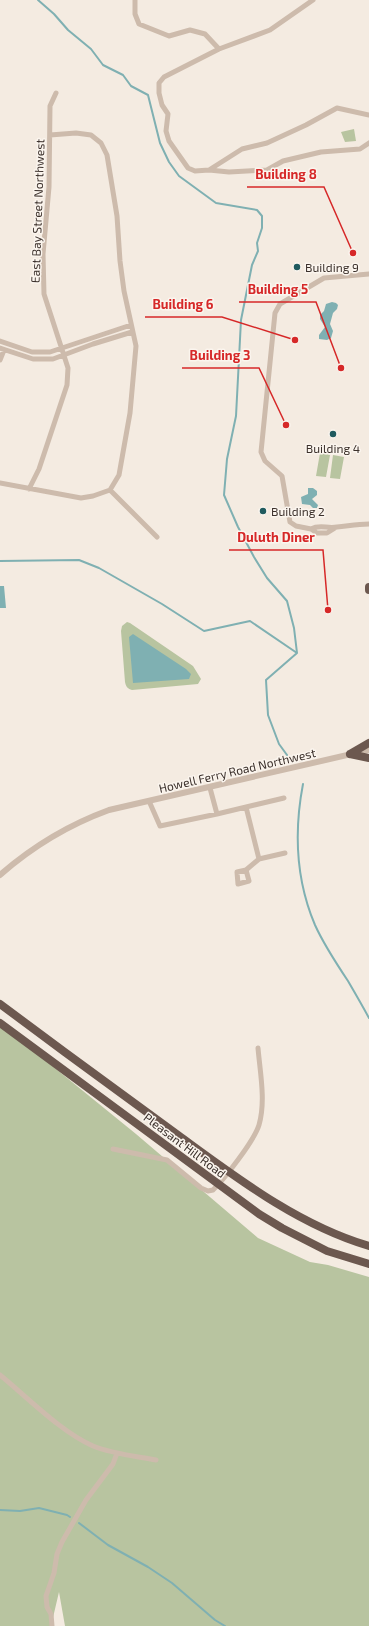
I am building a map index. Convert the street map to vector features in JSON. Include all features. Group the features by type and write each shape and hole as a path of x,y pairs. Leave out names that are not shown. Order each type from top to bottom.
{"highway":[{"path":"350,754 369,743"},
{"path":"350,754 369,758"},
{"name":"Pleasant Hill Road","path":"0,1004 228,1171 294,1214 369,1246"},
{"name":"Pleasant Hill Road","path":"0,1023 259,1214 282,1228 327,1251 369,1264"}],"street":[{"path":"135,0 135,14 139,24 170,36 190,30 205,34 219,49"},
{"path":"313,0 270,30 219,49 164,76 159,82 159,93 162,105 168,114 166,131 169,141 188,168 195,171 208,170 229,172 267,170 283,161 321,152 360,150 369,143"},
{"name":"East Bay Street Northwest","path":"29,489 39,469 67,384 68,368 44,294 43,254 48,211 50,106 56,92"},
{"path":"208,170 242,149 267,143 306,125 337,108 369,115"},
{"path":"0,483 81,498 93,496 110,490 119,475 130,413 136,346 132,332 120,260 117,216 107,155 101,142 91,135 76,133 50,135"},
{"path":"369,274 324,278 277,306 275,313 261,452 267,464 282,476 290,522 296,526 311,529 317,533 327,533 335,528 358,524 369,524"},
{"path":"0,341 32,352 50,352 91,337 131,325"},
{"path":"0,360 2,349 32,359 52,359 132,332"},
{"path":"110,490 156,537"},
{"name":"Howell Ferry Road Northwest","path":"0,874 33,848 53,835 81,821 109,810 210,788 369,750"},
{"path":"210,788 217,814"},
{"path":"149,801 160,826 284,798"},
{"path":"246,807 259,858"},
{"path":"246,870 259,858 285,854"},
{"path":"113,1148 167,1160 202,1188 208,1191 213,1190 241,1155 259,1126 262,1104 258,1048"},
{"path":"0,1375 72,1435 93,1446 117,1453 156,1460"},
{"path":"52,1626 51,1614 46,1607 46,1596 54,1573 57,1554 62,1542 86,1500 113,1464 117,1453"}],"green space":[{"path":"354,129 356,141 345,142 341,132"},
{"path":"320,453 330,455 326,477 316,476"},
{"path":"333,455 344,457 340,479 330,478"},
{"path":"127,622 193,666 201,679 198,684 132,690 128,688 125,682 121,631 122,626"},
{"path":"0,1027 40,1056 136,1134 258,1238 310,1262 328,1265 369,1277 369,1626 65,1626 59,1592 51,1626 0,1626"}],"water":[{"path":"332,302 338,305 337,309 333,313 330,324 333,331 331,338 327,340 319,339 319,335 325,327 320,319 320,315 324,311 326,304"},
{"path":"308,488 313,488 317,491 317,495 312,499 318,505 317,508 302,504 301,497 308,494"},
{"path":"0,586 4,586 6,608 0,608"},
{"path":"133,634 186,669 191,674 189,679 133,683 129,637"}],"waterway":[{"path":"38,0 54,14 68,30 91,49 103,65 123,75 131,86 148,95 160,143 169,162 179,176 216,203 257,210 262,216 262,228 257,243 258,251 252,265 241,320 236,416 227,459 224,495 238,527 254,557 267,578 287,601 294,628 297,653"},
{"path":"0,561 79,560 99,568 162,604 204,631 250,621 297,653"},
{"path":"287,755 279,744 268,715 266,680 297,653"},
{"path":"303,784 298,820 298,855 304,891 315,925 322,940 369,1018"},
{"path":"0,1510 20,1511 39,1508 70,1517"},
{"path":"79,1523 108,1545 148,1567 172,1583 215,1620 225,1626"}],"place":[{"name":"Building 8","path":"353,253"},
{"name":"Building 9","path":"297,267"},
{"name":"Building 6","path":"295,340"},
{"name":"Building 5","path":"341,368"},
{"name":"Building 3","path":"286,425"},
{"name":"Building 4","path":"333,434"},
{"name":"Building 2","path":"263,511"},
{"name":"Duluth Diner","path":"328,610"}]}
